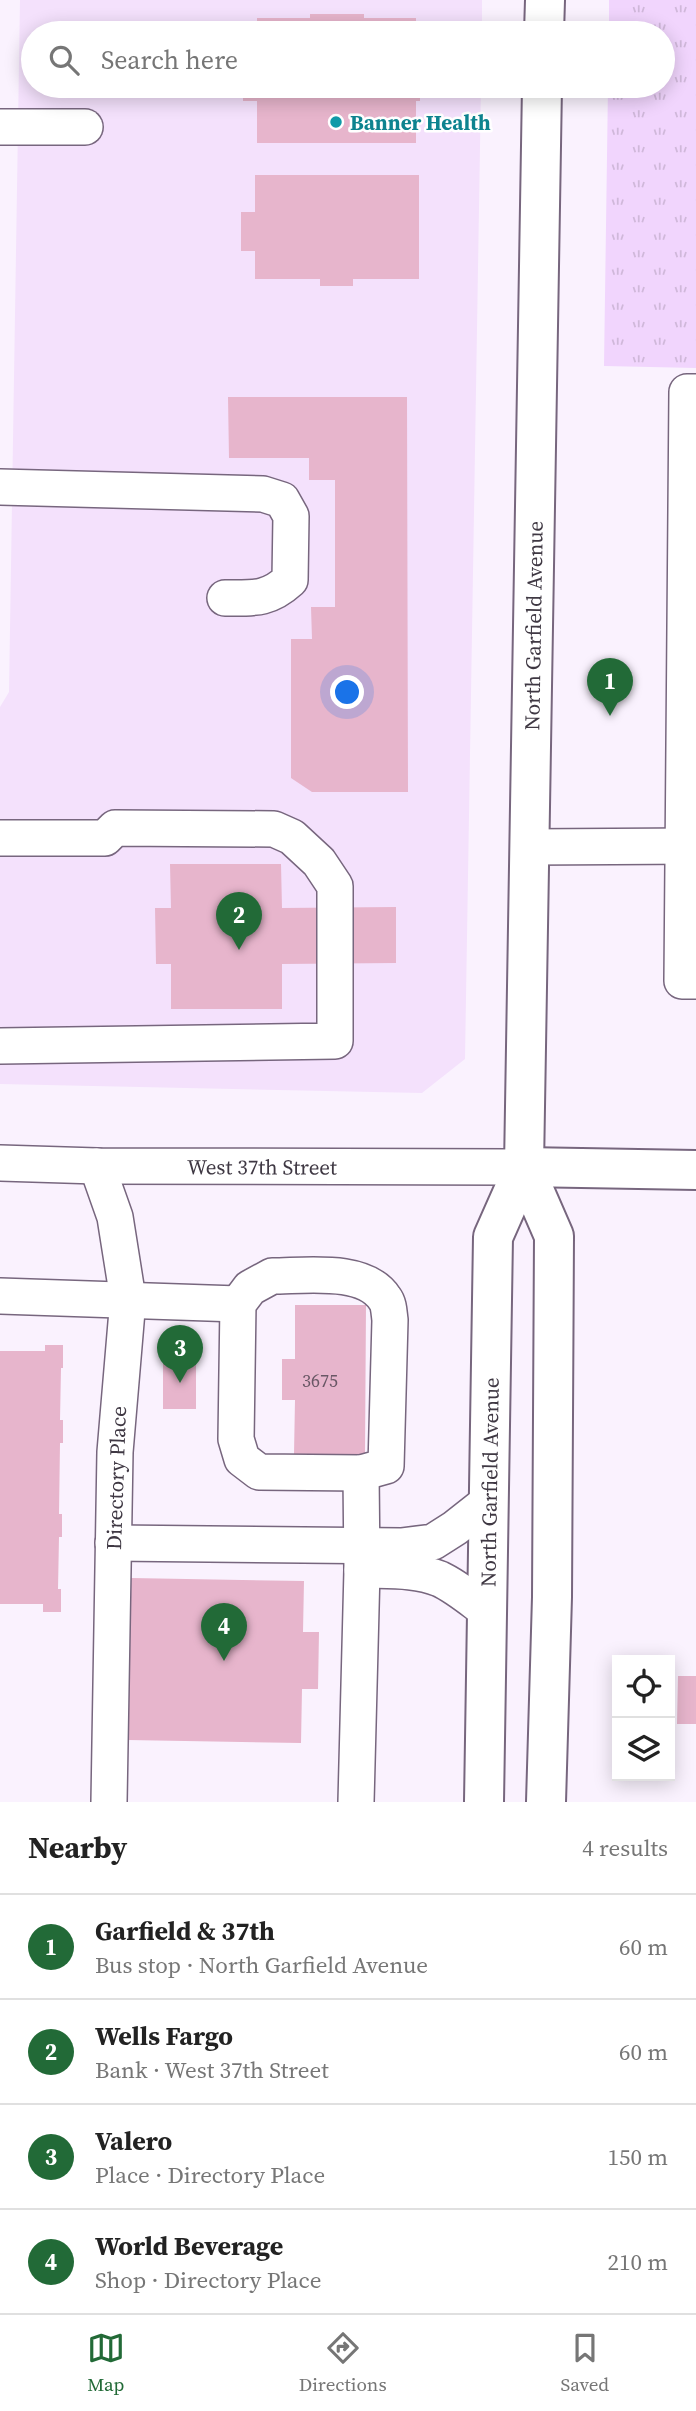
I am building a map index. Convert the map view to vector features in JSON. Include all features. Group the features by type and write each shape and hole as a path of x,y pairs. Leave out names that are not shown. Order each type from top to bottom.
{"main road":[{"path":"544,21 545,0"},
{"name":"North Garfield Avenue","path":"484,1802 493,1237 524,1167 542,98"},
{"path":"524,1167 696,1170"},
{"name":"North Garfield Avenue","path":"524,1167 554,1236 552,1597 546,1802"}],"street":[{"path":"0,127 85,127"},
{"path":"696,392 687,391 690,846 682,981 696,981"},
{"path":"0,487 263,494 282,500 291,516 290,580 275,593 225,598"},
{"path":"0,838 105,838 115,828 274,829 292,836 319,862 335,886 335,1041 0,1046"},
{"path":"529,847 690,846"},
{"name":"West 37th Street","path":"0,1163 97,1166 524,1167"},
{"name":"Directory Place","path":"97,1166 115,1216 128,1299 115,1452 109,1799"},
{"path":"272,1276 348,1276 374,1287 387,1300 390,1320 386,1466 361,1473 259,1472 242,1459 236,1439 238,1304 250,1288 272,1276"},
{"path":"0,1296 238,1304"},
{"path":"356,1802 361,1473"},
{"path":"361,1558 401,1546 433,1542 456,1528 488,1502"},
{"path":"113,1543 361,1558 439,1579 487,1611"}],"shaded area":[{"path":"20,0 482,0 482,21 21,21 21,98 481,98 465,1059 422,1093 0,1084 0,707 9,692"}],"green space":[{"path":"609,0 696,0 696,368 604,366 608,98 675,98 675,21 609,21"}],"building":[{"path":"310,14 364,14 364,18 416,18 416,21 257,21 257,18 310,18"},
{"name":"Banner Health","path":"243,98 420,98 420,101 416,101 416,143 257,143 257,101 243,101"},
{"path":"255,175 419,175 419,279 353,279 353,286 320,286 320,279 255,279 255,251 241,251 241,212 255,212"},
{"path":"228,397 407,397 408,792 312,792 291,778 291,639 312,639 311,607 335,607 335,480 309,480 309,458 229,458"},
{"path":"170,864 281,864 282,908 396,907 396,963 282,964 282,1009 171,1009 171,964 156,964 155,908 171,908"},
{"path":"295,1305 366,1305 365,1454 294,1454 295,1400 282,1400 282,1359 295,1359"},
{"path":"45,1345 63,1345 60,1420 63,1420 63,1443 60,1443 59,1514 62,1514 62,1537 59,1537 58,1589 61,1589 61,1612 43,1612 43,1604 0,1604 0,1351 45,1351"},
{"path":"163,1356 196,1356 196,1409 163,1409"},
{"path":"131,1578 304,1581 303,1632 319,1632 318,1689 302,1689 301,1743 128,1740"},
{"path":"678,1676 696,1676 696,1724 677,1724"}],"place":[{"name":"Banner Health","path":"336,122"},
{"name":"Garfield & 37th","path":"610,716"},
{"name":"Wells Fargo","path":"239,950"},
{"name":"Valero","path":"180,1383"},
{"name":"World Beverage","path":"224,1661"}]}
